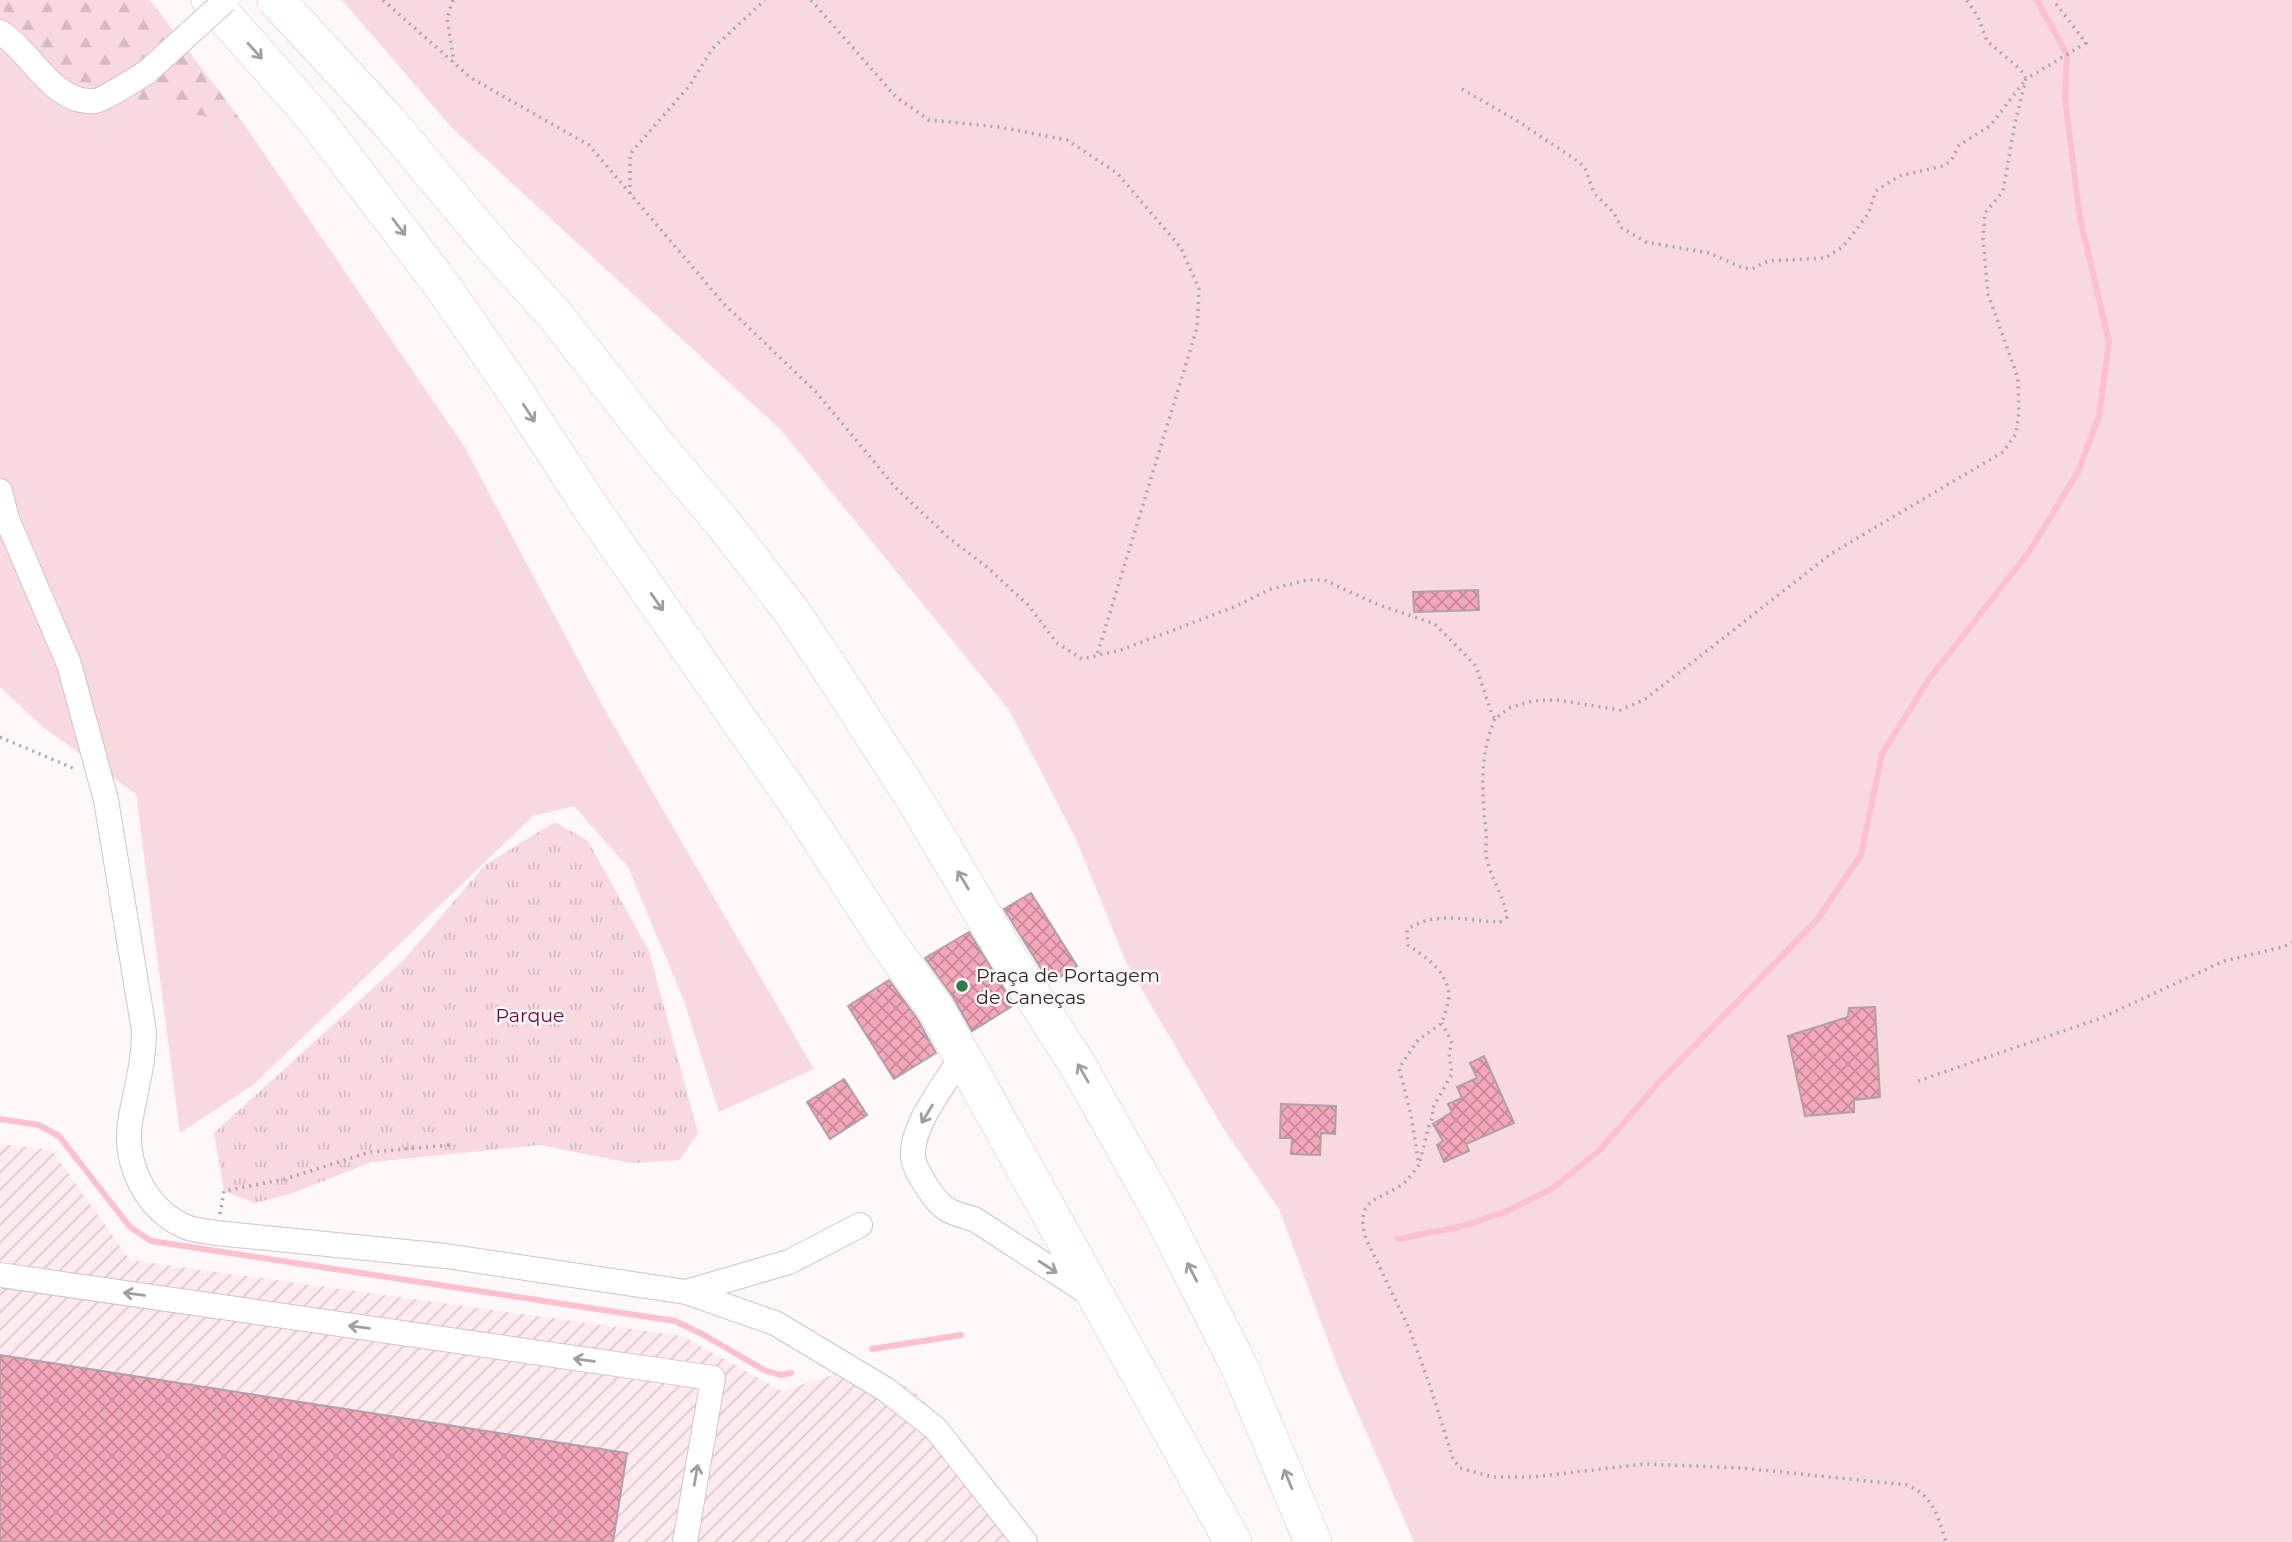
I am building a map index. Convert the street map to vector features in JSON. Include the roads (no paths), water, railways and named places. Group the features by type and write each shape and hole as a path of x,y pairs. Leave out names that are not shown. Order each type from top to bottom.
{"highway":[{"path":"210,0 316,120 443,287 591,508 801,809 888,943 936,1009 1233,1542"},
{"path":"276,0 389,122 555,315 655,443 730,532 792,612 825,660 917,803 1008,957 1077,1064 1163,1216 1240,1368 1313,1542"}],"street":[{"path":"0,32 11,38 58,89 77,98 96,101 147,72 226,0"},
{"path":"0,491 7,519 69,664 106,800 144,1031 142,1070 130,1124 129,1145 140,1185 157,1208 185,1227 216,1233 446,1255 686,1292 775,1323 885,1389 936,1429 1026,1542"},
{"path":"962,1056 918,1128 912,1153 916,1170 940,1206 954,1214 974,1219 1098,1299"},
{"path":"686,1292 789,1262 860,1226"},
{"path":"0,1275 713,1378 685,1542"}],"waterway":[{"path":"1398,1239 1463,1226 1507,1211 1553,1188 1600,1150 1660,1081 1817,920 1861,855 1882,754 1929,679 2029,552 2078,472 2099,416 2109,342 2080,218 2065,98 2067,55 2037,0"},
{"path":"0,1119 39,1125 59,1136 130,1227 151,1241 675,1321 764,1370 780,1375 791,1373"},
{"path":"872,1349 961,1335"}],"place":[{"name":"Praça de Portagem de Caneças","path":"962,986"}],"park label":[{"name":"Parque","path":"530,1015"}]}
